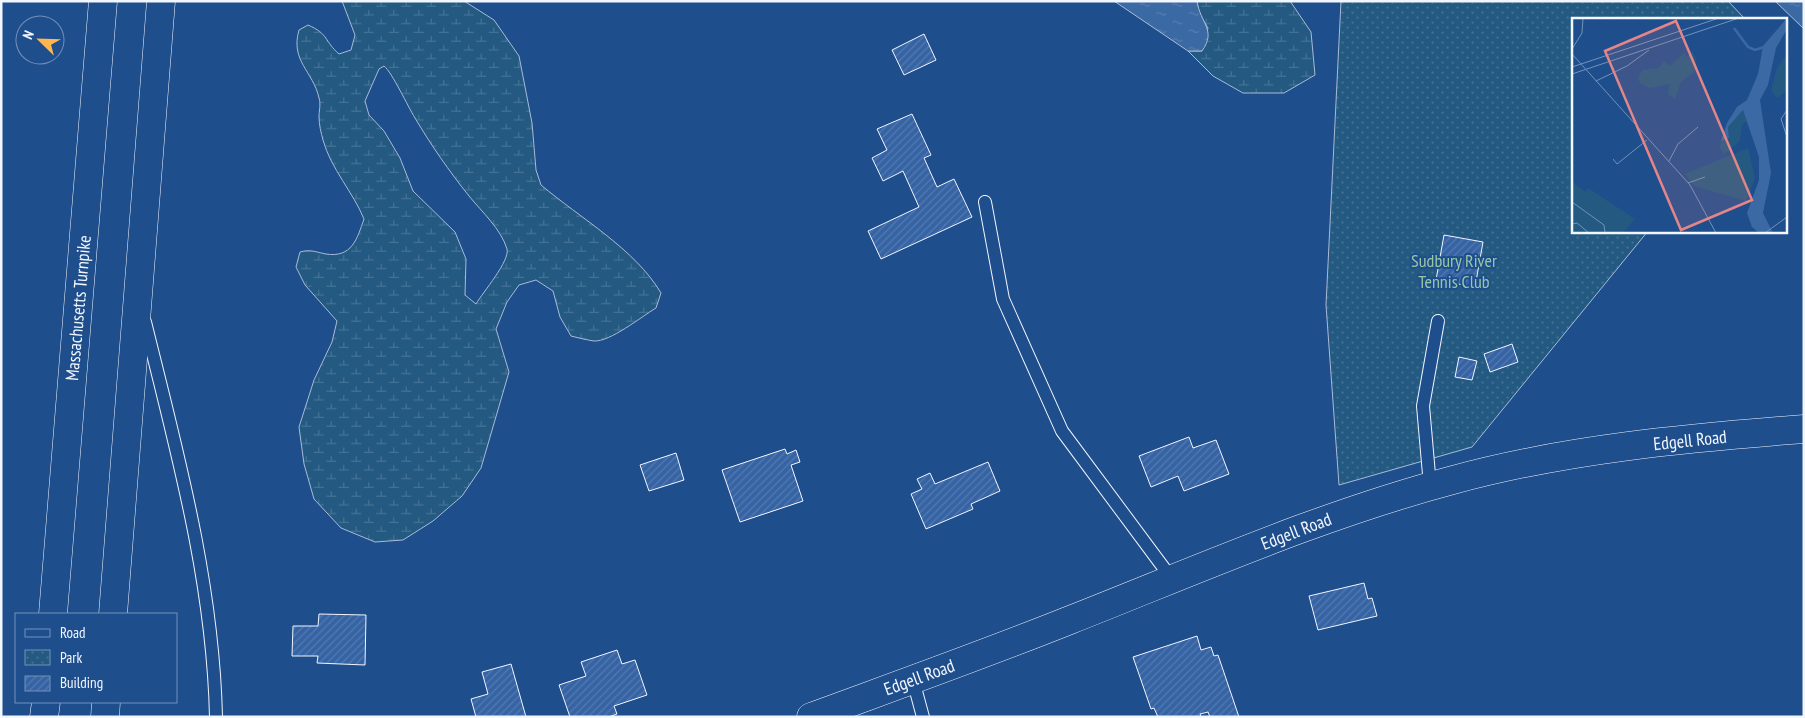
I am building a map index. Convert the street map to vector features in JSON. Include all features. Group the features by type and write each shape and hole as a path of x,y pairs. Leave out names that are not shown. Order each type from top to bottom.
{"main road":[{"name":"Massachusetts Turnpike","path":"53,613 103,1"},
{"path":"113,613 161,1"},
{"name":"Edgell Road","path":"811,717 912,680 1335,516 1430,486 1560,458 1693,439 1804,429"},
{"path":"44,717 46,703"},
{"path":"105,717 106,703"}],"lane":[{"path":"985,202 1003,299 1062,431 1172,579"},
{"path":"138,294 185,484 205,581 215,669 216,717"},
{"path":"1430,486 1423,406 1438,321"},
{"path":"912,680 923,717"}],"green space":[{"path":"342,1 464,1 494,20 519,56 532,123 536,170 541,185 622,248 650,277 661,293 656,308 608,338 594,341 571,336 560,317 553,291 536,280 519,285 507,302 496,329 509,372 481,468 462,496 433,521 403,540 375,542 341,528 314,499 304,464 299,427 314,380 332,342 337,321 305,285 296,267 300,252 310,251 335,254 348,250 356,240 364,219 327,151 320,126 319,98 300,58 297,50 297,41 299,30 308,25 320,32 339,54 351,50 355,35","holes":["384,66 434,148 462,187 496,228 507,249 507,254 500,269 476,304 465,295 466,259 455,232 413,191 400,158 384,131 369,115 365,101 379,69"]},
{"path":"1197,1 1290,1 1311,32 1315,75 1284,93 1243,93 1213,76 1188,51 1202,51 1208,28 1199,13"},
{"name":"Sudbury River Tennis Club","path":"1341,1 1728,1 1744,18 1572,18 1572,232 1647,232 1472,447 1339,485 1326,305"}],"water":[{"path":"1114,1 1197,1 1208,32 1206,44 1202,51 1188,51"},
{"path":"1804,1 1804,29 1776,2"}],"building":[{"path":"924,34 936,60 904,75 892,50"},
{"path":"912,114 931,155 924,158 937,187 954,179 972,217 881,259 868,231 919,207 903,171 883,181 872,158 887,150 877,129"},
{"path":"1444,235 1483,242 1475,287 1436,280"},
{"path":"1512,344 1518,362 1490,372 1484,354"},
{"path":"1459,357 1477,361 1472,380 1455,377"},
{"path":"1189,437 1193,448 1216,440 1229,474 1184,491 1178,476 1151,487 1139,456"},
{"path":"785,449 787,454 796,450 800,462 791,465 803,501 740,522 722,470"},
{"path":"676,453 684,480 649,491 640,465"},
{"path":"988,462 1000,491 971,504 973,509 926,529 911,494 922,489 917,479 930,473 935,484"},
{"path":"1364,583 1368,599 1372,598 1377,616 1318,630 1309,596"},
{"path":"319,614 366,615 365,665 317,663 318,656 292,656 293,626 318,626"},
{"path":"1197,636 1201,650 1211,647 1214,656 1218,655 1239,717 1210,717 1208,712 1200,714 1201,717 1158,717 1154,708 1151,709 1133,657"},
{"path":"617,650 622,664 635,660 647,695 614,706 617,714 609,717 570,717 559,685 586,676 581,662"},
{"path":"511,664 526,717 476,717 471,699 488,694 482,672"}]}
